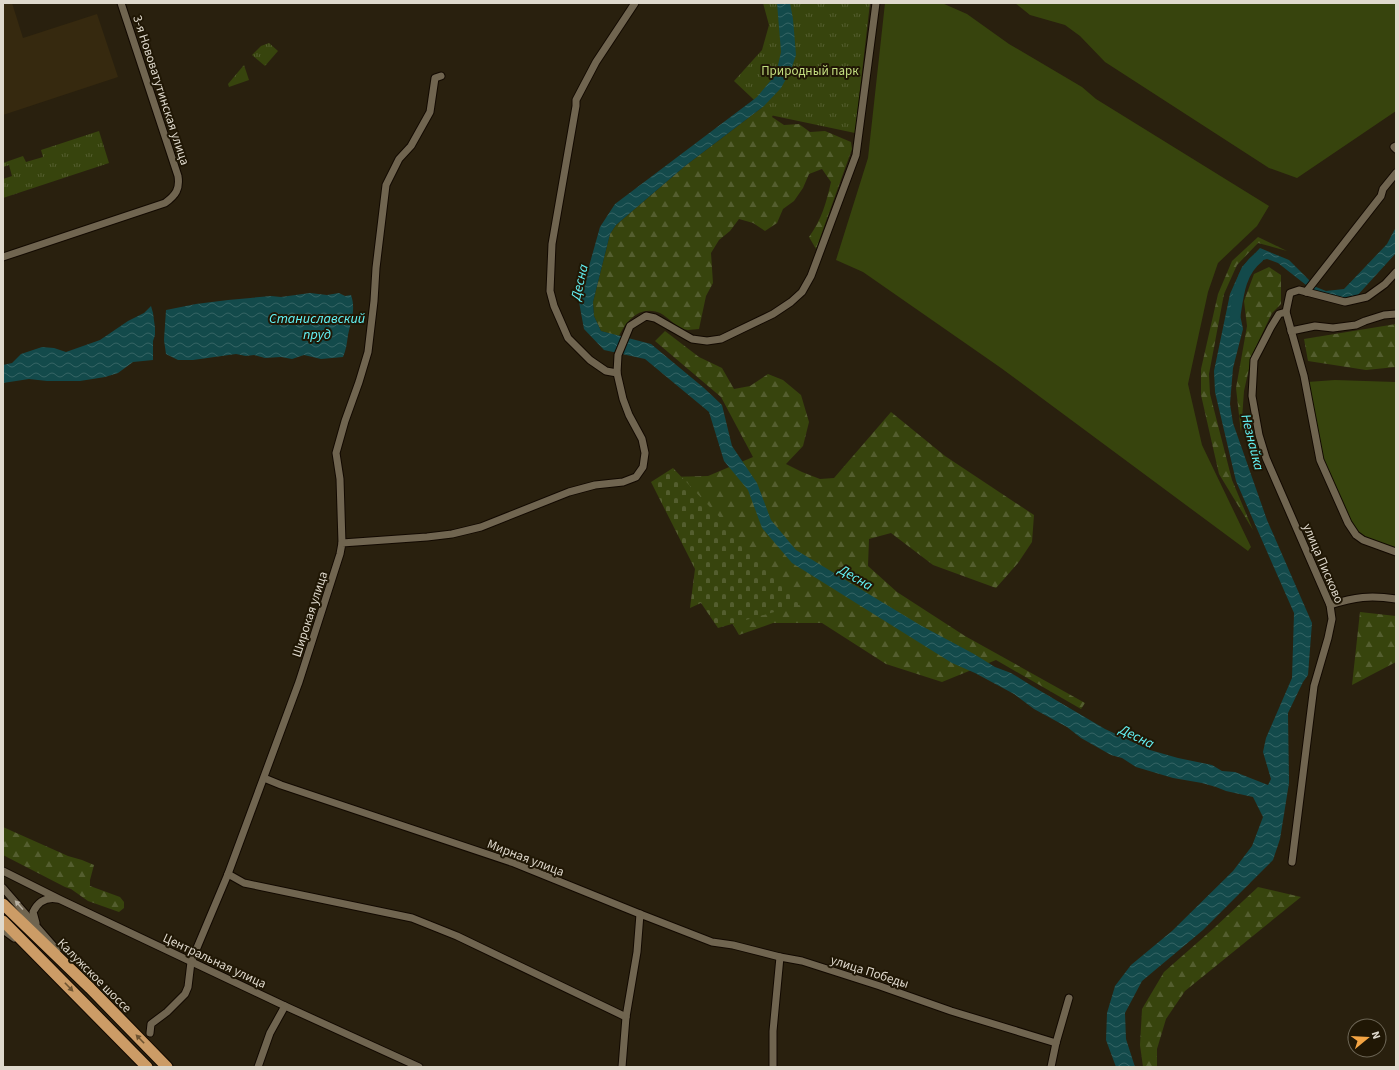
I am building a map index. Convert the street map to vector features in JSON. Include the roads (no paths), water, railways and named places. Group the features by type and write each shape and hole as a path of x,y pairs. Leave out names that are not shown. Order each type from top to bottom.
{"highway":[{"name":"Калужское шоссе","path":"3,904 90,988 167,1067"},
{"name":"Калужское шоссе","path":"3,920 147,1067"}],"street":[{"name":"3-я Нововатутинская улица","path":"3,257 165,203 174,196 179,184 178,176 121,3"},
{"path":"617,372 606,371 590,360 568,338 554,306 550,291 552,244 576,100 596,62 635,3"},
{"path":"342,543 452,534 481,527 569,492 595,485 623,482 636,476 643,467 645,453 642,439 628,415 617,372 618,355 630,326 646,316 655,318 692,339 707,341 721,339 773,314 791,302 802,292 811,276 856,155 876,3"},
{"name":"Широкая улица","path":"150,1033 151,1024 167,1012 185,994 188,987 191,962 228,874 315,636 342,543 340,479 336,453 368,352 378,246 386,185 399,159 411,146 430,112 435,78 442,76"},
{"path":"1396,146 1394,147 1396,149"},
{"path":"1308,291 1381,196 1383,188 1396,172"},
{"path":"1396,272 1385,284 1368,297 1346,302 1308,291 1299,290 1290,293 1286,312 1304,376 1320,460 1348,523 1356,535 1363,540 1396,552"},
{"name":"улица Писково","path":"1286,312 1279,314 1254,360 1252,396 1258,435 1266,458 1330,605 1332,619 1314,686 1292,862"},
{"path":"1291,331 1315,326 1333,328 1356,325 1384,315 1396,314"},
{"path":"1330,605 1351,598 1378,596 1396,599"},
{"name":"Мирная улица","path":"264,778 289,788 514,863 712,942 733,945 780,957"},
{"name":"Центральная улица","path":"3,871 191,962 419,1067"},
{"path":"228,874 244,883 412,918 457,936 626,1017"},
{"path":"3,888 90,988"},
{"path":"38,927 34,920 33,912 36,906 41,901 49,898 61,900"},
{"path":"622,1067 626,1017 637,952 640,914"},
{"path":"3,930 41,959"},
{"path":"773,1067 773,1031 780,957"},
{"name":"улица Победы","path":"780,957 802,961 1056,1043"},
{"path":"1051,1067 1056,1043 1069,998"},
{"path":"258,1067 270,1033 285,1006"}],"water":[{"path":"777,3 790,3 796,55 791,70 781,88 764,106 685,166 616,225 610,234 593,302 594,316 601,331 651,344 722,405 732,446 757,483 771,520 796,550 920,625 995,667 1011,673 1105,729 1150,750 1212,765 1222,771 1235,772 1268,785 1271,779 1263,752 1266,738 1292,678 1294,613 1236,481 1215,392 1214,371 1230,294 1242,267 1260,248 1289,260 1316,287 1326,291 1344,289 1387,244 1396,227 1396,253 1356,297 1339,299 1315,292 1278,263 1267,259 1252,263 1239,283 1237,300 1243,329 1233,368 1230,404 1233,423 1267,520 1312,623 1308,675 1288,713 1289,783 1280,839 1273,860 1203,930 1142,981 1125,1013 1126,1039 1135,1067 1116,1067 1106,1040 1107,1013 1115,986 1131,965 1172,931 1233,871 1252,846 1263,817 1253,797 1226,791 1202,783 1173,778 1136,767 1122,758 1111,755 1081,738 1067,727 1034,709 1014,694 975,673 952,663 792,563 762,528 748,490 724,461 709,412 645,359 604,350 584,329 579,302 600,227 615,204 757,97 776,74 781,52"},
{"name":"Станиславский пруд","path":"310,293 327,295 339,293 345,296 351,295 353,305 352,315 343,357 321,359 304,355 292,359 281,357 265,358 254,355 246,356 236,354 193,360 178,360 166,354 164,340 166,310 228,300 271,296 281,297"},
{"path":"151,306 155,328 153,360 133,362 118,373 105,377 80,381 47,381 29,379 3,383 3,365 12,363 21,354 42,347 54,348 66,352 100,340 128,321 144,313"}],"waterway":[{"name":"Незнайка","path":"1235,316 1239,293 1244,277 1247,270 1258,258"}],"park label":[{"name":"Природный парк","path":"810,70"}],"water label":[{"name":"Десна","path":"579,282"},
{"name":"Десна","path":"856,577"},
{"name":"Десна","path":"1137,736"}]}
